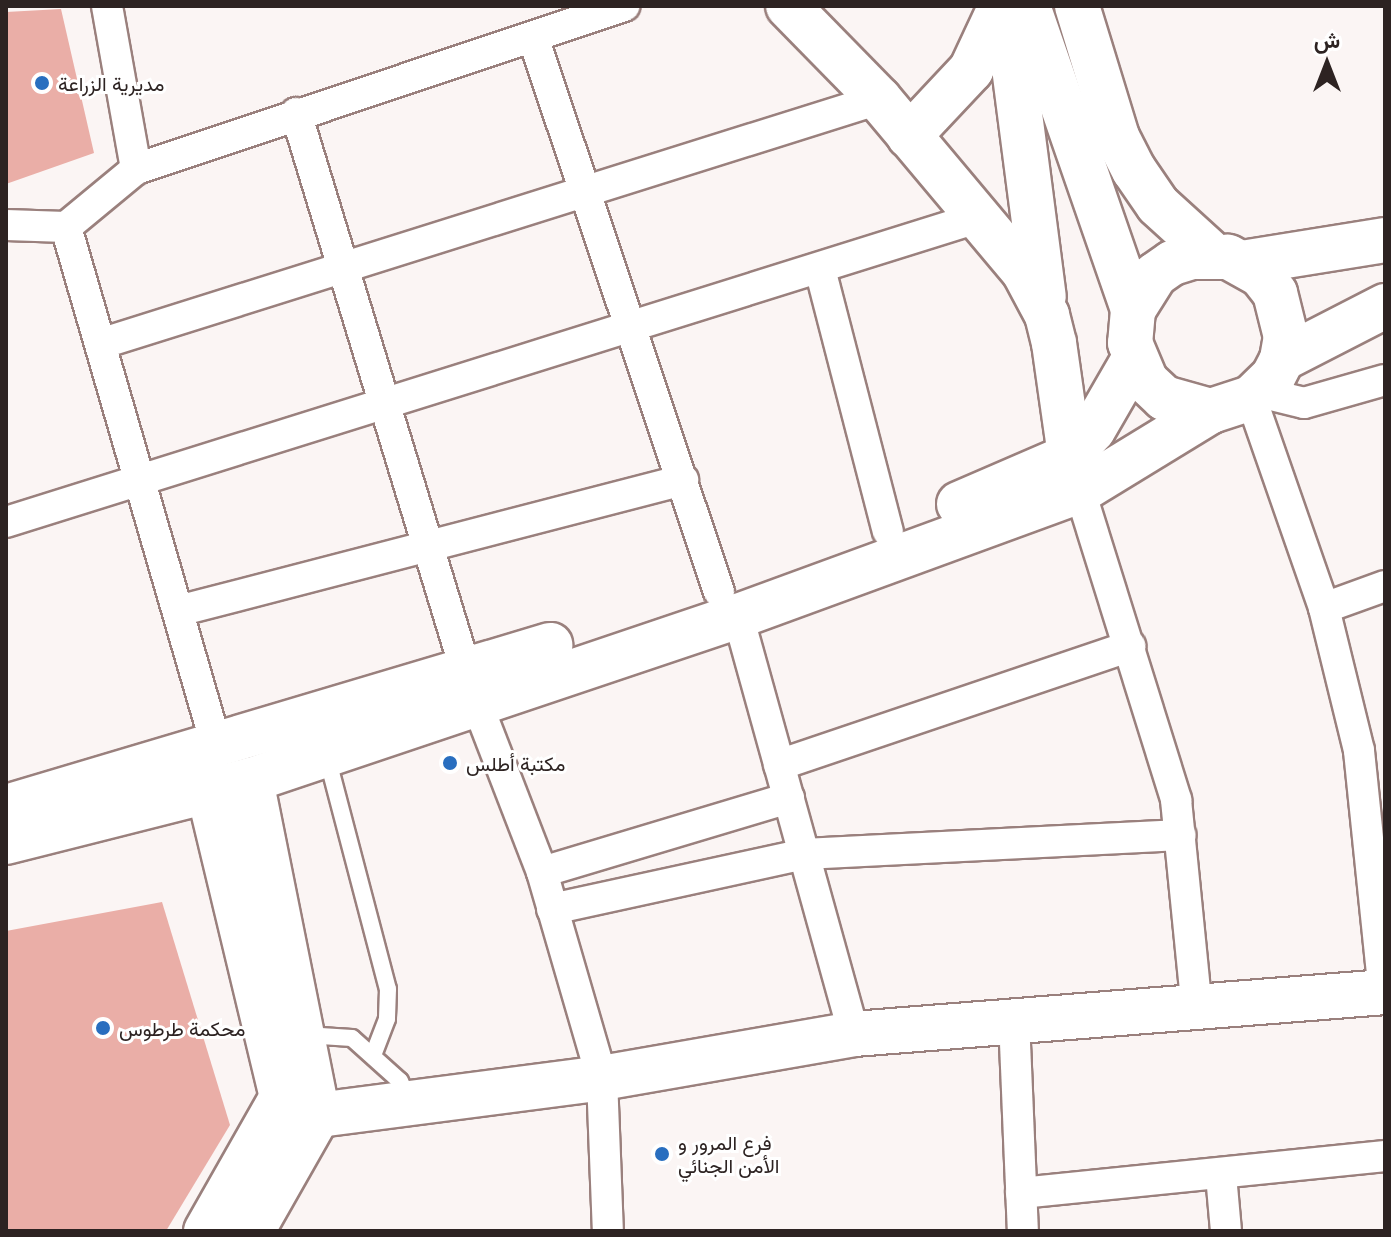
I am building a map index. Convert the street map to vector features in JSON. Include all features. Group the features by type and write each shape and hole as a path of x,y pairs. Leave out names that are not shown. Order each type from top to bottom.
{"main road":[{"path":"788,6 879,99 980,217 1024,272 1047,315"},
{"path":"909,136 971,70 1003,6"},
{"path":"1003,6 1047,315 1075,474"},
{"path":"1028,6 1133,310 1134,359 1093,430 1075,474"},
{"path":"1077,6 1117,137 1134,170 1158,205 1275,293 1286,337 1251,390"},
{"path":"1133,310 1148,283 1172,263 1385,240"},
{"path":"6,807 216,744 471,686 728,604 1075,474 1251,390 1385,306"},
{"path":"1134,359 1164,398 1251,390"},
{"path":"728,604 888,531 1038,474 1075,474"},
{"path":"6,842 251,780 327,755 471,686"},
{"path":"251,780 299,1034 300,1106 252,1231"},
{"path":"208,789 300,1106"},
{"path":"300,1106 409,1103 602,1078 854,1034 1014,1019 1197,1010 1385,992"},
{"path":"206,1231 300,1106"}],"street":[{"path":"107,6 136,169"},
{"path":"6,225 66,227 136,169 296,113 624,6"},
{"path":"533,37 728,604 789,798 854,1034"},
{"path":"103,343 879,99"},
{"path":"296,113 471,686 542,872 602,1078 608,1231"},
{"path":"6,522 980,217"},
{"path":"66,227 103,343 216,744"},
{"path":"820,269 888,531"},
{"path":"1251,390 1304,403 1385,380"},
{"path":"1251,390 1324,608 1359,751 1385,992"},
{"path":"1075,474 1167,768 1181,835 1197,1010"},
{"path":"178,611 683,480"},
{"path":"1324,608 1385,586"},
{"path":"779,765 1130,646"},
{"path":"542,872 789,798"},
{"path":"552,909 804,854 1181,835"},
{"path":"1014,1019 1023,1231"},
{"path":"1021,1193 1385,1157"},
{"path":"1221,1175 1226,1231"}],"lane":[{"path":"327,755 388,989 387,1019 373,1055"},
{"path":"299,1034 352,1038 400,1081 409,1103"}],"building":[{"name":"مديرية الزراعة","path":"61,9 94,153 6,184 6,12"},
{"name":"محكمة طرطوس","path":"162,902 230,1125 166,1231 6,1231 6,931"}],"place":[{"name":"مديرية الزراعة","path":"42,83"},
{"name":"مكتبة أطلس","path":"450,763"},
{"name":"محكمة طرطوس","path":"103,1028"},
{"name":"فرع المرور و الأمن الجنائي","path":"662,1154"}]}
